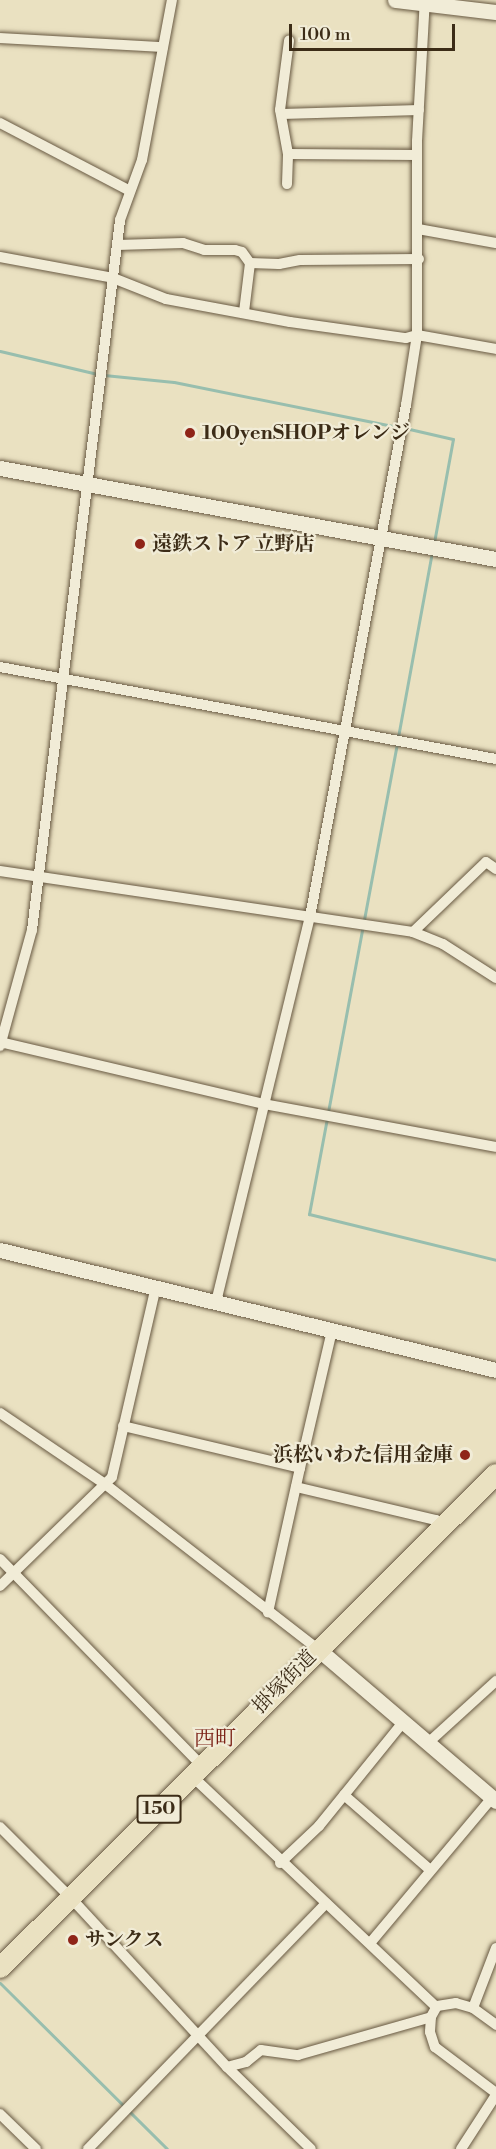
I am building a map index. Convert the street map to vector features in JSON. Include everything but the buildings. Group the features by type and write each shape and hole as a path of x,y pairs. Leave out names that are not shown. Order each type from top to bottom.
{"highway":[{"name":"掛塚街道","path":"0,1968 496,1474"}],"street":[{"path":"172,0 142,160 128,190 117,245 36,878 32,930 0,1044 264,1104 496,1147"},
{"path":"395,0 496,12"},
{"path":"216,1302 310,916 346,731 417,335 419,259 417,155 424,2"},
{"path":"0,38 163,47"},
{"path":"287,184 288,154 282,114 288,41"},
{"path":"282,114 419,110"},
{"path":"0,123 128,190"},
{"path":"288,154 417,155"},
{"path":"418,229 496,243"},
{"path":"117,245 183,243 204,250 242,252 250,263 244,312"},
{"path":"0,257 113,278 166,299 349,331 406,338 417,335 496,349"},
{"path":"250,263 419,259"},
{"path":"0,468 496,560"},
{"path":"0,667 496,759"},
{"path":"413,932 486,862 496,869"},
{"path":"0,871 413,932 443,944 496,978"},
{"path":"0,1250 496,1370"},
{"path":"0,1586 112,1477 156,1287"},
{"path":"268,1612 332,1330"},
{"path":"0,1413 105,1484 318,1649 494,1799 429,1869 371,1942"},
{"path":"123,1426 300,1468"},
{"path":"296,1487 436,1520 442,1527"},
{"path":"0,1559 280,1863 371,1942 433,2012"},
{"path":"429,1742 496,1681"},
{"path":"280,1863 344,1796 404,1720"},
{"path":"344,1796 429,1869"},
{"path":"0,1827 71,1898 227,2067 311,2149"},
{"path":"88,2149 326,1903"},
{"path":"473,2008 496,1948"},
{"path":"227,2067 246,2062 261,2050 298,2055 456,2004 473,2008 496,2025"},
{"path":"433,2012 430,2032 435,2047 496,2094 461,2149"},
{"path":"0,2114 36,2149"}],"waterway":[{"path":"0,351 97,374"},
{"path":"104,375 174,382 398,427"},
{"path":"405,428 453,439 434,543"},
{"path":"398,737 432,552"},
{"path":"328,1112 397,744"},
{"path":"327,1118 309,1214 496,1260"},
{"path":"0,1983 167,2149"}],"place":[{"name":"100yenSHOPオレンジ","path":"190,433"},
{"name":"遠鉄ストア 立野店","path":"140,544"},
{"name":"浜松いわた信用金庫","path":"465,1455"},
{"name":"サンクス","path":"73,1940"}],"district":[{"name":"西町","path":"215,1739"}]}
